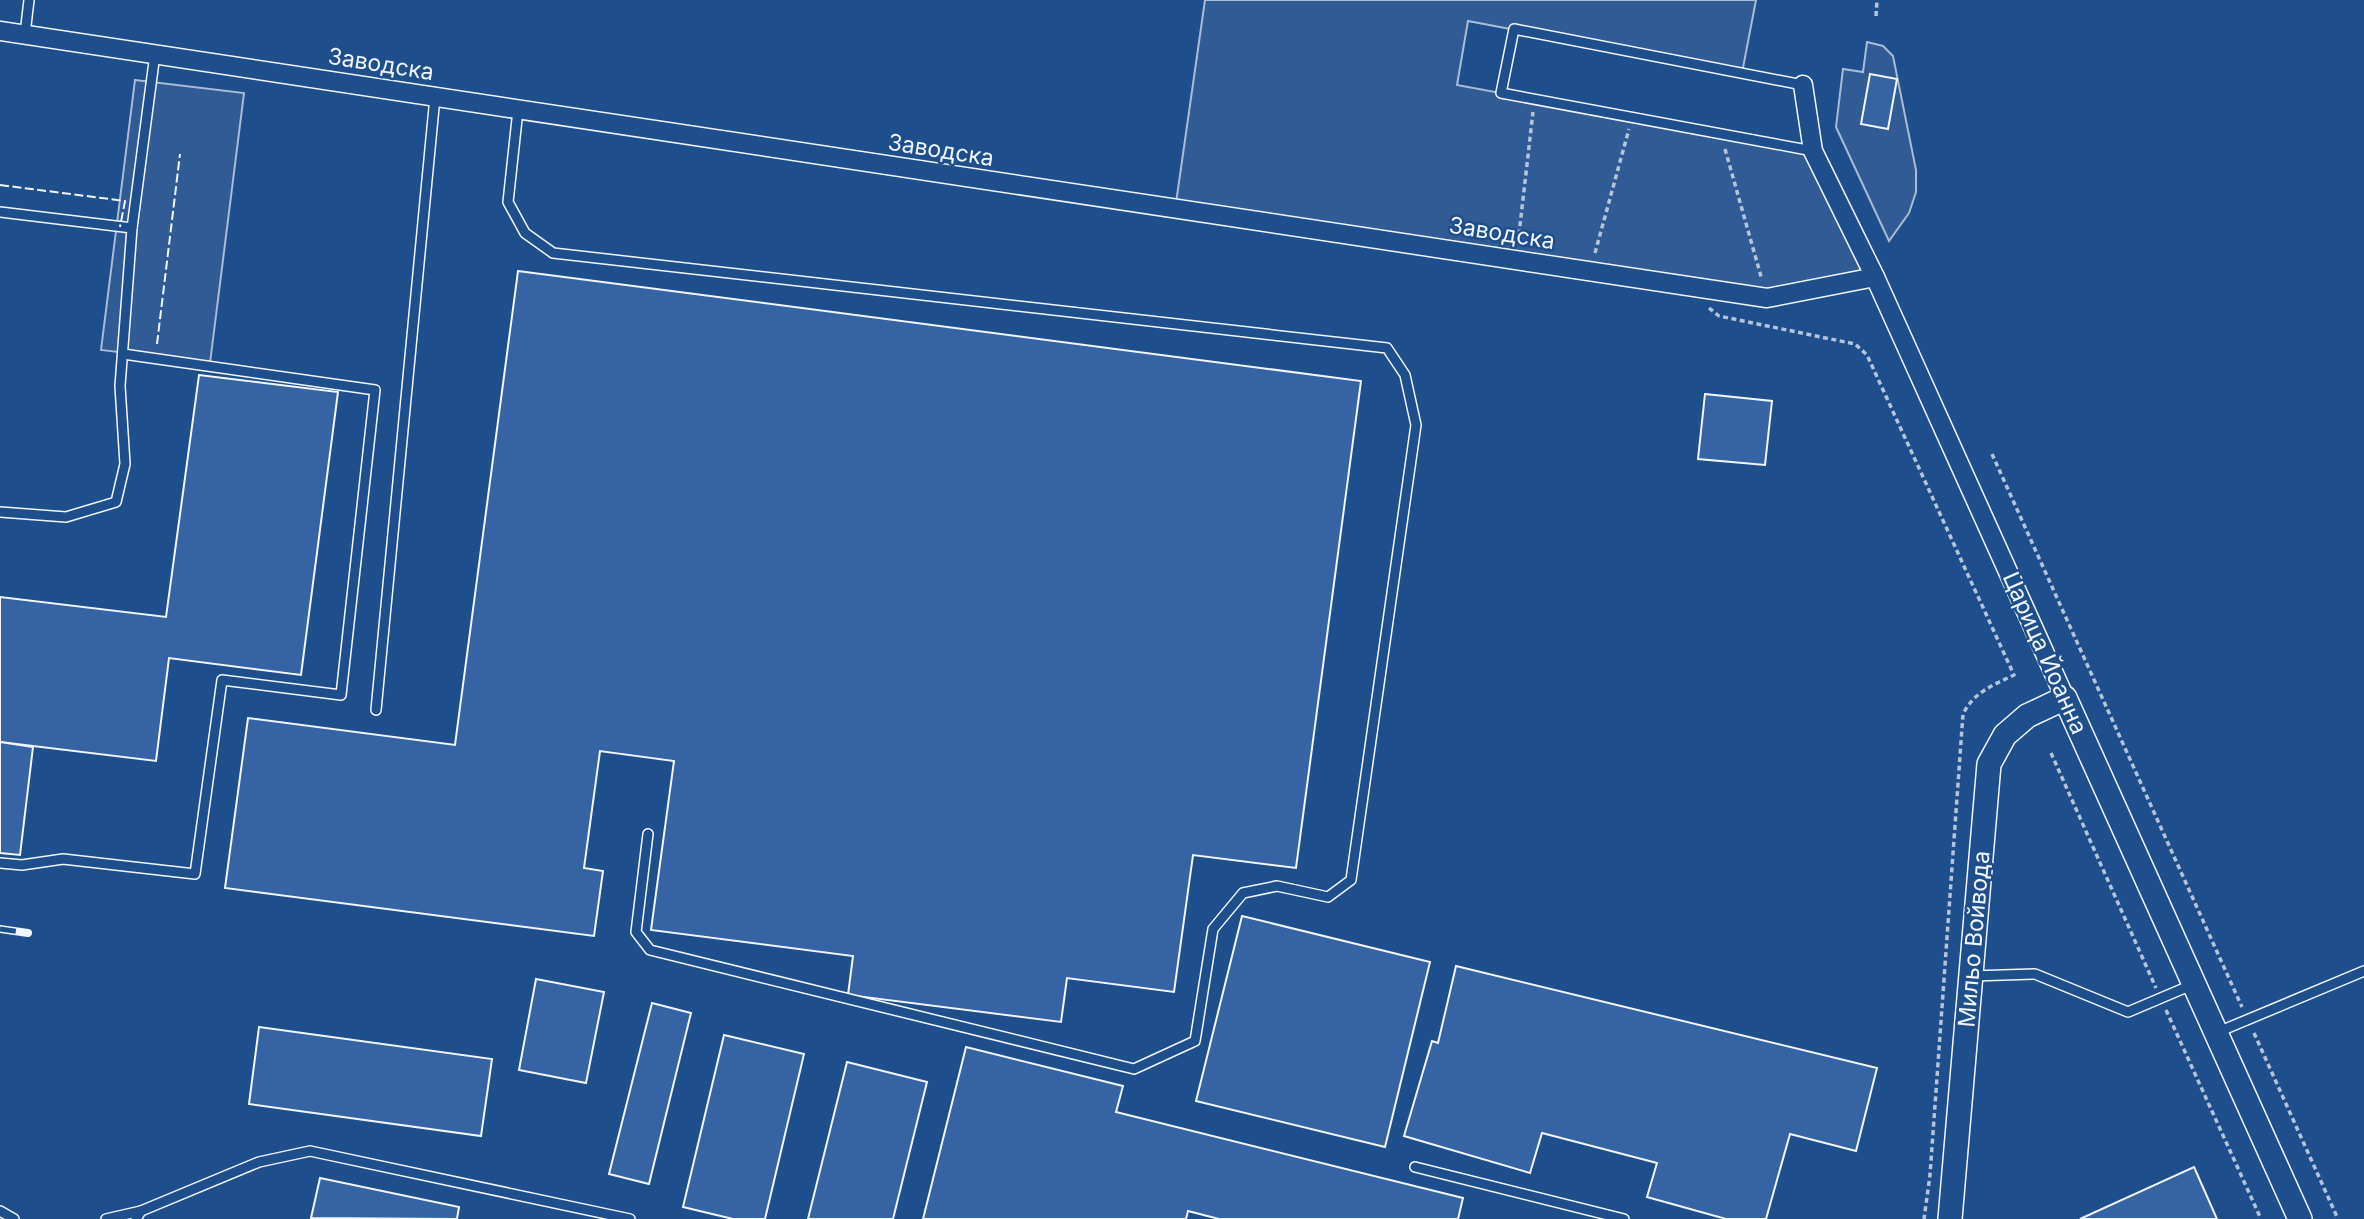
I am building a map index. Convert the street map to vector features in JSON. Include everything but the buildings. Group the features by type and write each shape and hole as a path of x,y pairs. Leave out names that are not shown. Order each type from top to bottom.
{"street":[{"name":"Заводска","path":"0,31 1767,298 1875,277"},
{"name":"Царица Йоанна","path":"1803,85 1812,151 1875,277 2301,1219"},
{"name":"Мильо Войвода","path":"1950,1219 1989,764 2005,735 2027,716 2065,698"}],"lane":[{"path":"25,34 29,0"},
{"path":"1803,85 1514,29 1502,93 1812,151"},
{"path":"0,512 66,517 116,502 125,464 120,386 132,228 155,54"},
{"path":"376,710 435,97"},
{"path":"518,110 509,202 525,233 553,253 1387,348 1405,375 1416,425 1351,880 1328,897 1277,886 1243,893 1213,929 1195,1041 1134,1069 649,950 636,932 648,834"},
{"path":"0,212 132,228"},
{"path":"0,863 22,865 63,859 195,874 222,680 341,695 375,390 123,354"},
{"path":"2216,1033 2364,971"},
{"path":"1970,976 2035,974 2128,1012 2194,984"},
{"path":"106,1219 138,1215 259,1162 310,1151 624,1218"},
{"path":"1415,1167 1624,1219"},
{"path":"0,1211 14,1219"}],"path":[{"path":"1875,16 1877,0"},
{"path":"1516,260 1534,99"},
{"path":"1590,271 1632,117"},
{"path":"1720,134 1767,298"},
{"path":"1679,284 1719,316 1855,344 1867,355 2014,675 1978,693 1969,701 1963,713 1931,1162 1924,1219"},
{"path":"1992,454 2338,1219"}],"shaded area":[{"path":"1205,0 1756,0 1742,73 1468,21 1457,85 1813,151 1875,277 1767,298 1175,210"},
{"path":"1867,42 1883,46 1893,56 1916,170 1916,192 1909,213 1889,241 1836,127 1843,69 1863,72"},
{"path":"135,80 244,93 210,363 101,350"}],"railway":[{"path":"0,929 28,933"}],"fence":[{"path":"157,344 180,154"},
{"path":"0,185 125,201 120,227"}]}
